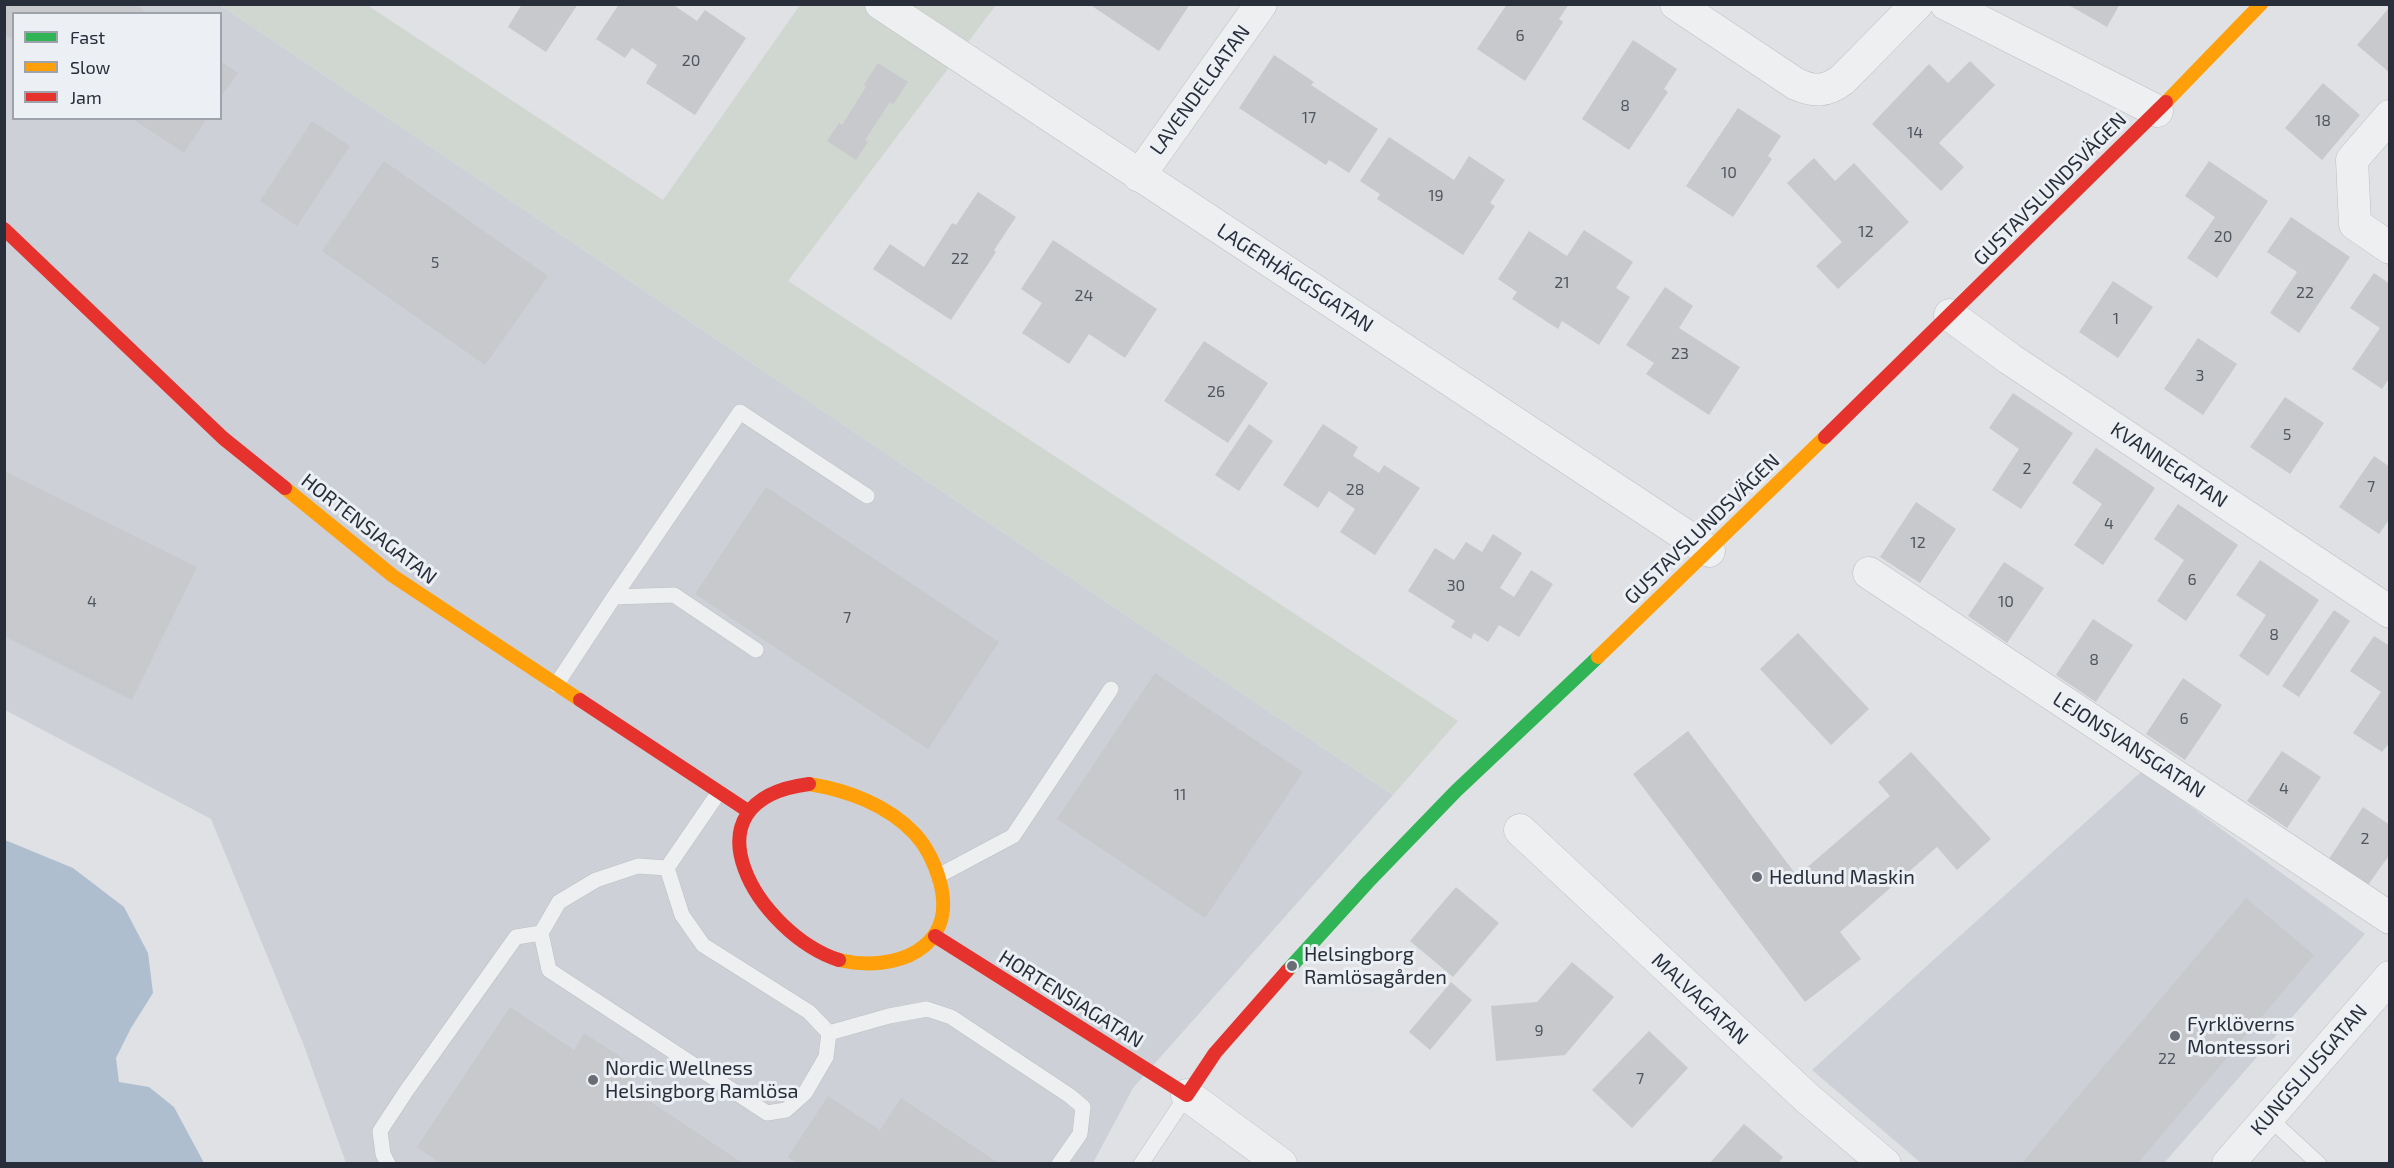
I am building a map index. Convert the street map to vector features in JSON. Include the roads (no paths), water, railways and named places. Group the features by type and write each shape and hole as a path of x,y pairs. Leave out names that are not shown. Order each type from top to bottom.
{"street":[{"name":"LAGERHÄGGSGATAN","path":"881,4 1709,551"},
{"name":"LAVENDELGATAN","path":"1139,176 1262,4"},
{"path":"1676,4 1796,84 1809,90 1832,87 1842,80 1917,4"},
{"path":"1946,4 2157,111"},
{"name":"GUSTAVSLUNDSVÄGEN","path":"1187,1095 1215,1053 1368,882 1456,791 1709,551 2157,111 2261,4"},
{"path":"2390,116 2352,160 2355,224 2390,248"},
{"name":"HORTENSIAGATAN","path":"4,229 223,438 393,576 748,811"},
{"name":"KVANNEGATAN","path":"1950,315 2010,359 2390,612"},
{"name":"LEJONSVANSGATAN","path":"1869,573 2390,918"},
{"path":"809,784 840,790 886,812 906,825 929,851 938,876 942,919 935,936 922,950 890,961 853,963 821,952 801,938 763,903 746,878 740,849 743,820 755,803 768,794 793,785 809,784"},
{"name":"MALVAGATAN","path":"1520,830 1807,1098 1885,1164"},
{"name":"HORTENSIAGATAN","path":"935,936 1187,1095"},
{"name":"KUNGSLJUSGATAN","path":"2228,1164 2390,976"},
{"path":"1187,1095 1281,1164"}],"lane":[{"path":"556,685 740,412 867,496"},
{"path":"614,597 674,595 756,650"},
{"path":"938,876 1013,836 1111,688"},
{"path":"666,868 719,792"},
{"path":"666,868 638,866 596,880 559,902 541,933 549,970 767,1113 786,1110 805,1093 826,1057 829,1033"},
{"path":"666,868 682,915 703,945 809,1012 829,1033"},
{"path":"388,1164 383,1154 380,1131 407,1090 516,938 541,933"},
{"path":"829,1033 889,1016 927,1009 951,1017 1083,1107 1080,1134 1059,1164"},
{"path":"1141,1164 1187,1095"},
{"path":"2268,1117 2319,1164"}],"water":[{"path":"5,840 73,868 124,907 148,953 153,993 131,1028 116,1058 119,1082 149,1087 174,1107 204,1163 5,1163"}],"place":[{"name":"Hedlund Maskin","path":"1757,877"},
{"name":"Helsingborg Ramlösagården","path":"1292,966"},
{"name":"Fyrklöverns Montessori","path":"2175,1036"},
{"name":"Nordic Wellness Helsingborg Ramlösa","path":"593,1080"}]}
